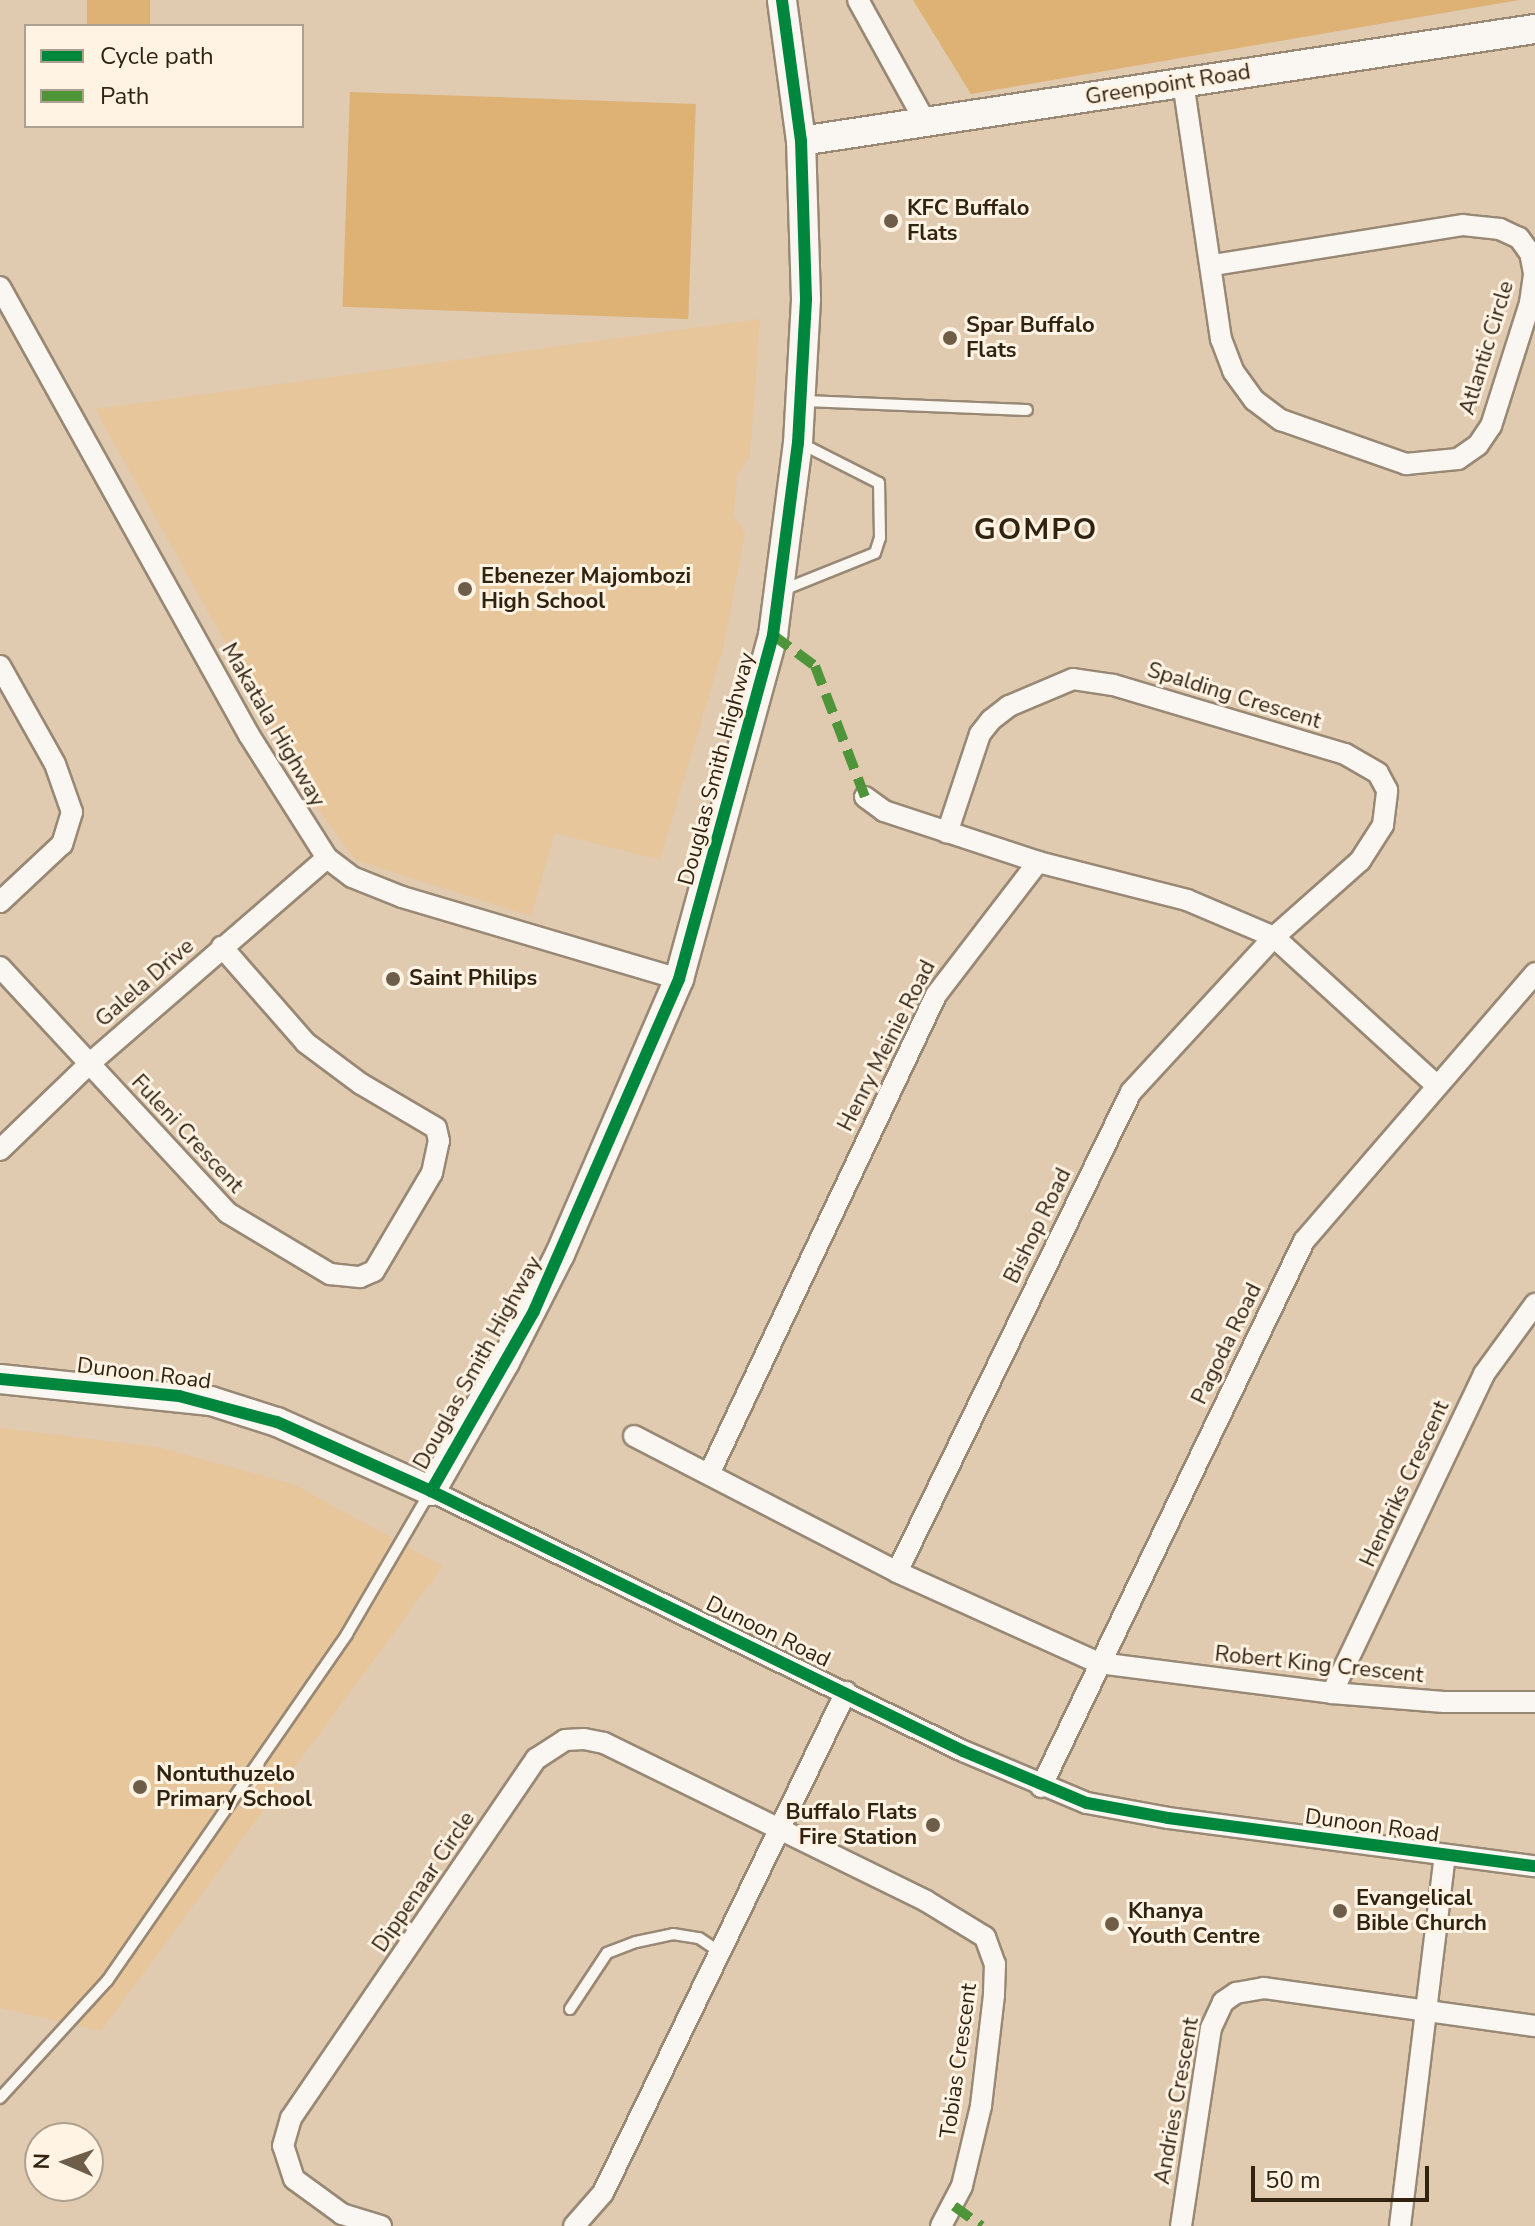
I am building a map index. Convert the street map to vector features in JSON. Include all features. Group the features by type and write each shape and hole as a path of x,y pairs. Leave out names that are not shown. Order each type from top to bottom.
{"street":[{"name":"Douglas Smith Highway","path":"431,1491 534,1311 679,979 735,788 781,591 802,401 806,299 801,141 782,0"},
{"path":"858,0 927,125"},
{"name":"Greenpoint Road","path":"801,141 927,125 1183,82 1535,29"},
{"name":"Atlantic Circle","path":"1183,82 1213,265 1221,339 1233,371 1254,400 1281,420 1406,464 1458,459 1478,445 1491,426 1533,306 1534,273 1530,253 1519,238 1482,226 1213,265"},
{"name":"Makatala Highway","path":"0,287 249,735 327,858 352,877 402,897 679,979"},
{"path":"0,666 60,774 72,812 62,844 0,902"},
{"name":"Spalding Crescent","path":"947,833 980,734 991,720 1009,706 1073,679 1113,685 1363,762 1378,773 1387,790 1387,809 1375,841 1329,893 1274,937"},
{"path":"865,797 884,811 947,833 1038,862 1187,900 1274,937 1435,1084"},
{"name":"Galela Drive","path":"0,1150 89,1064 327,858"},
{"name":"Henry Meinie Road","path":"709,1474 936,995 1038,862"},
{"name":"Bishop Road","path":"897,1572 1131,1092 1274,937"},
{"name":"Fuleni Crescent","path":"89,1064 228,1213 330,1274 360,1277 374,1271 432,1173 439,1141 436,1128 361,1084 306,1043 222,947"},
{"path":"0,967 89,1064"},
{"name":"Pagoda Road","path":"1041,1787 1304,1241 1435,1084 1535,973"},
{"name":"Hendriks Crescent","path":"1332,1693 1484,1374 1535,1304"},
{"name":"Dunoon Road","path":"0,1379 211,1401 277,1422 431,1491 1041,1787 1120,1810 1535,1866"},
{"path":"634,1436 897,1572 1099,1663"},
{"name":"Robert King Crescent","path":"1099,1663 1332,1693 1444,1702 1535,1702"},
{"path":"574,2226 603,2193 846,1692"},
{"name":"Dippenaar Circle","path":"381,2226 342,2214 294,2179 286,2164 286,2131 536,1759 565,1740 604,1743 779,1832"},
{"name":"Tobias Crescent","path":"779,1832 926,1901 972,1928 991,1947 994,1995 981,2106 962,2186 941,2226"},
{"path":"1400,2226 1445,1856"},
{"name":"Andries Crescent","path":"1181,2226 1211,2028 1223,2002 1249,1989 1264,1988 1535,2026"}],"lane":[{"path":"802,401 1027,410"},
{"path":"781,591 875,553 880,538 879,483 798,443"},
{"path":"0,2098 116,1968 339,1647 431,1491"},
{"path":"570,2009 607,1953 636,1942 673,1934 699,1938 720,1952"}],"shaded area":[{"path":"87,0 150,0 150,24 87,24"},
{"path":"913,0 1519,0 971,94"},
{"path":"350,92 696,104 688,319 342,307"},
{"name":"Ebenezer Majombozi High School","path":"760,319 750,456 737,476 734,516 745,533 724,645 660,860 555,833 531,916 355,860 318,809 95,409"},
{"name":"Nontuthuzelo Primary School","path":"0,1428 157,1447 293,1484 443,1566 101,2031 0,2008"}],"marked path":[{"path":"773,635 815,666 865,797"},
{"path":"954,2206 982,2226"}],"cycle path":[{"path":"431,1491 534,1311 679,979 773,635 798,443 806,299 801,141 782,0"},
{"path":"0,1379 179,1396 277,1422 431,1491 963,1751 1087,1803 1168,1818 1535,1866"}],"place":[{"name":"KFC Buffalo Flats","path":"891,221"},
{"name":"Spar Buffalo Flats","path":"950,338"},
{"name":"Ebenezer Majombozi High School","path":"465,589"},
{"name":"Saint Philips","path":"393,979"},
{"name":"Nontuthuzelo Primary School","path":"140,1787"},
{"name":"Buffalo Flats Fire Station","path":"933,1825"},
{"name":"Evangelical Bible Church","path":"1340,1911"},
{"name":"Khanya Youth Centre","path":"1112,1924"}],"district":[{"name":"GOMPO","path":"1036,530"}]}
